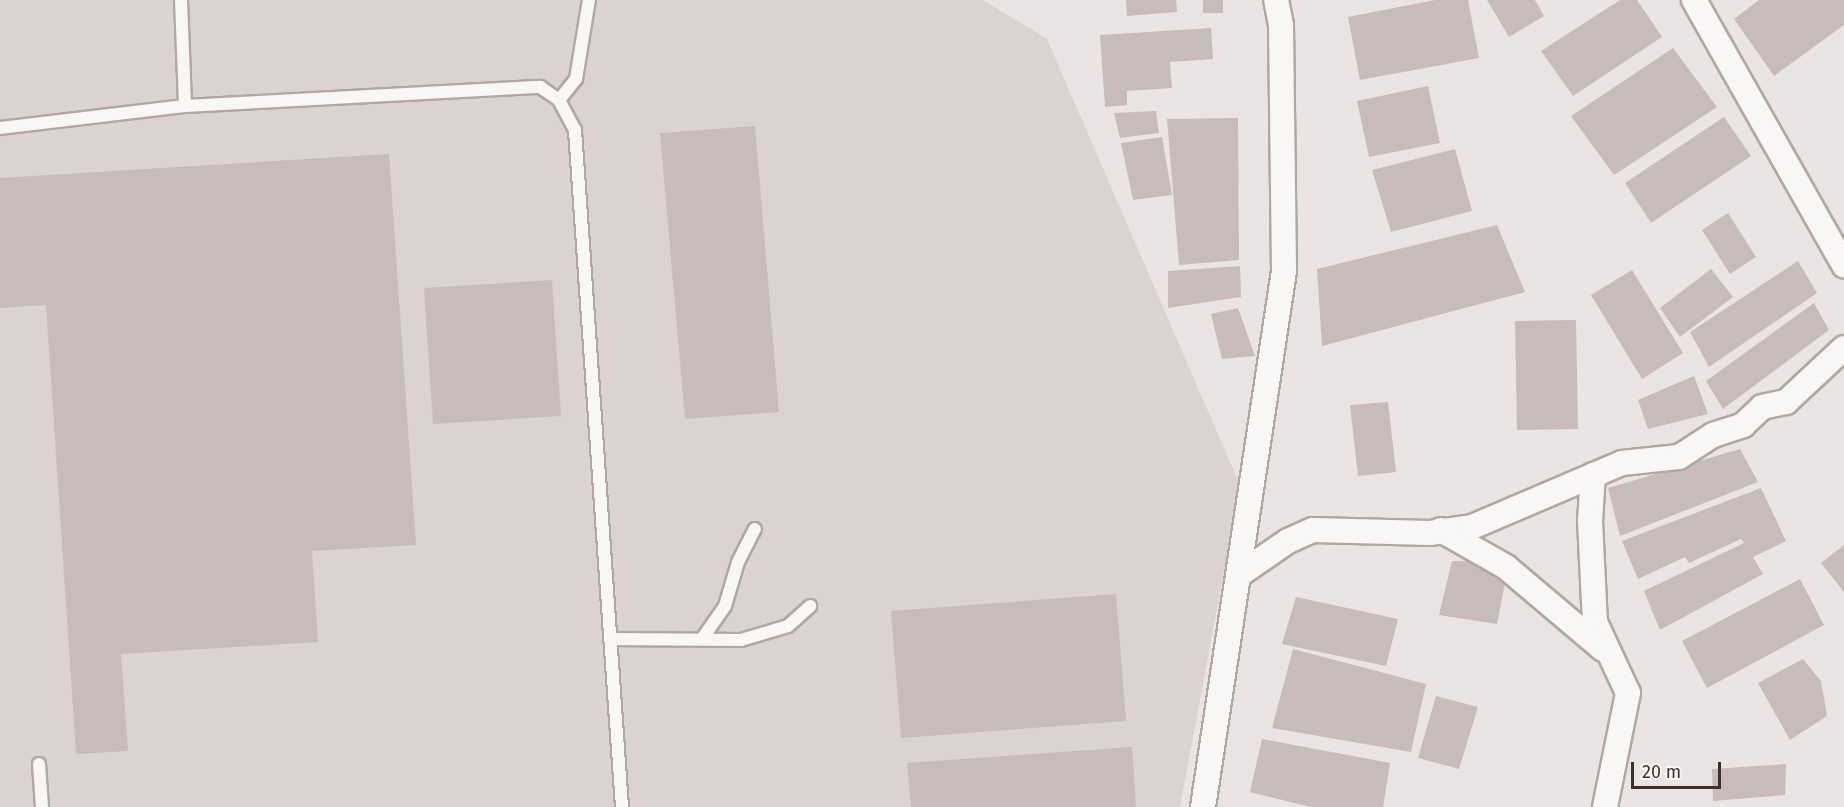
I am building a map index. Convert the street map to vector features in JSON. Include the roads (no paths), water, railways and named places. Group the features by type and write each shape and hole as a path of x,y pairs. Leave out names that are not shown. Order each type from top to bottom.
{"street":[{"path":"1203,807 1284,271 1281,25 1276,0"},
{"path":"1694,0 1844,265"},
{"path":"1240,574 1288,541 1313,530 1430,533 1472,527 1622,463 1679,457 1713,435 1743,425 1762,407 1786,402 1844,348"},
{"path":"1593,475 1590,521 1595,622 1628,693 1605,807"},
{"path":"1441,530 1506,567 1612,657"}],"lane":[{"path":"181,0 185,106"},
{"path":"559,100 576,79 589,0"},
{"path":"0,128 185,106 540,87 559,100 575,130 622,807"},
{"path":"702,639 725,606 738,562 755,529"},
{"path":"611,639 741,640 788,626 810,606"},
{"path":"39,764 42,807"}]}
